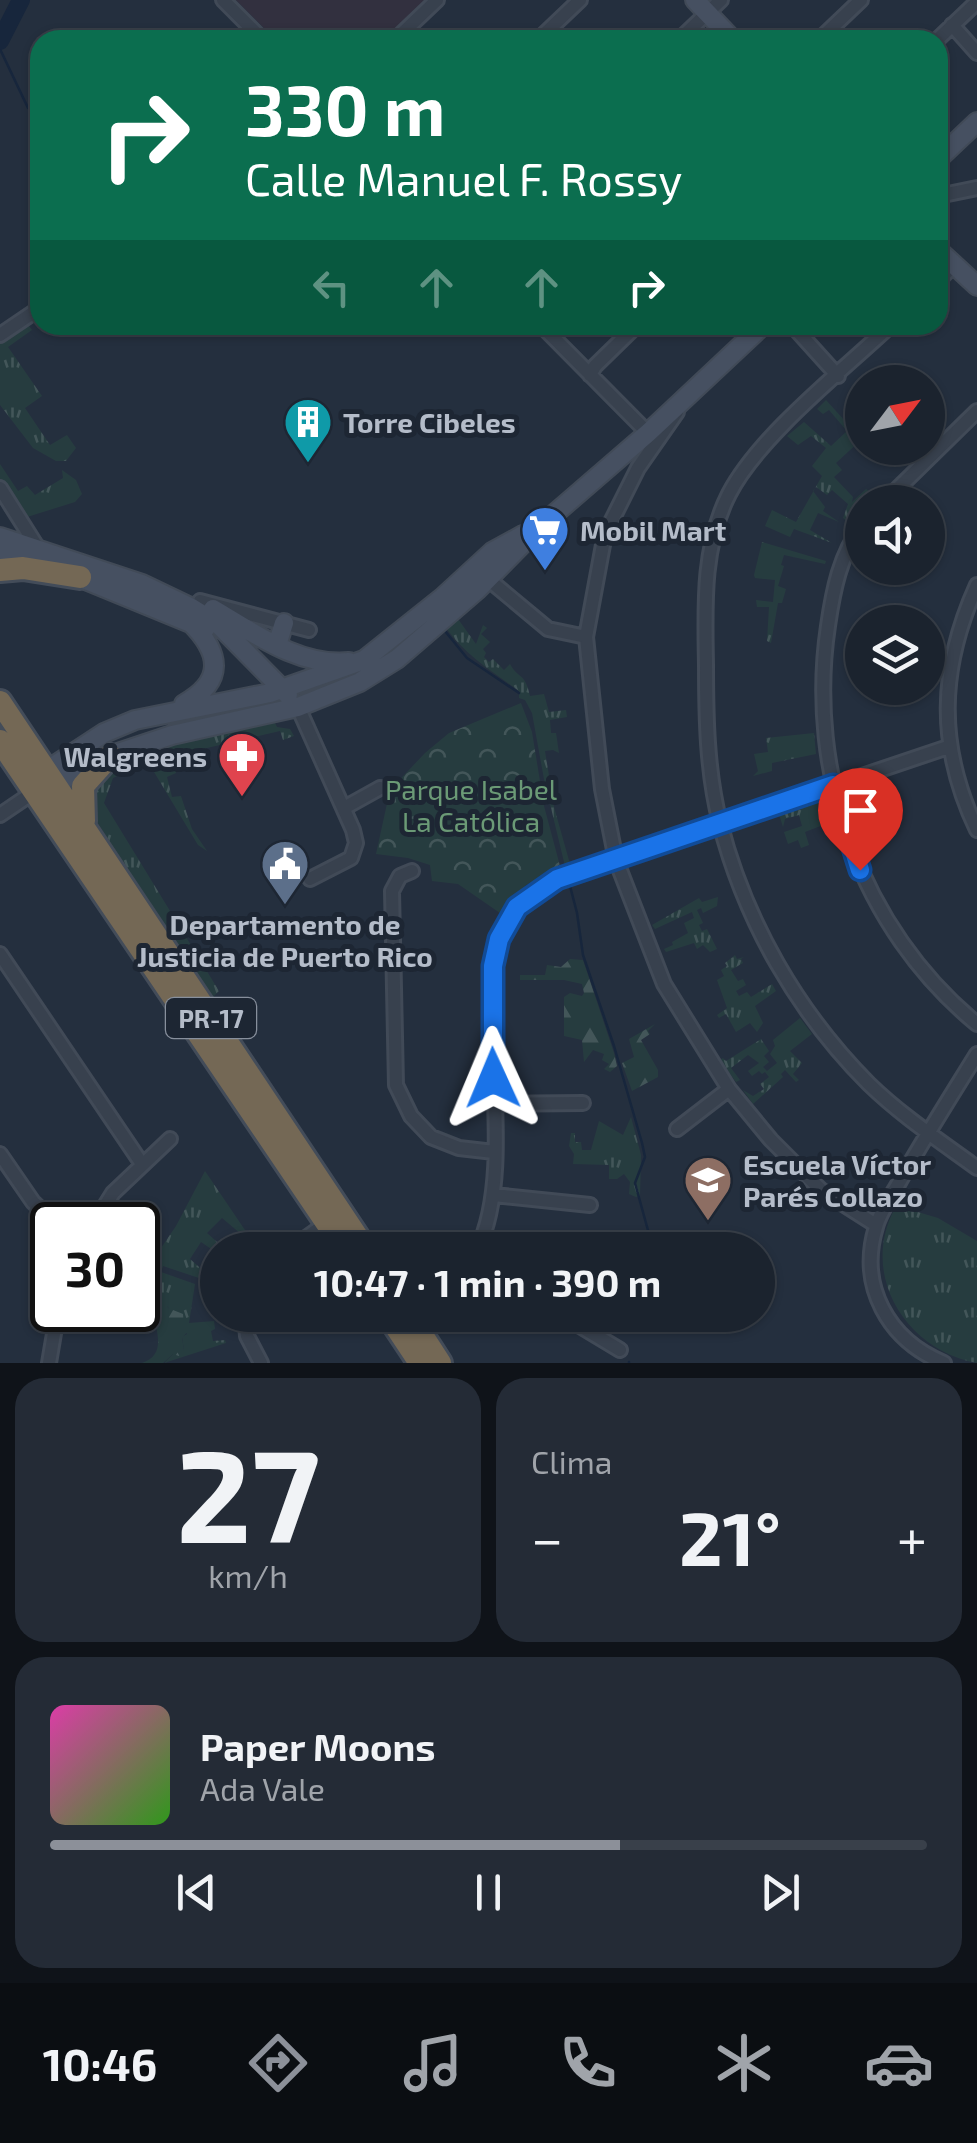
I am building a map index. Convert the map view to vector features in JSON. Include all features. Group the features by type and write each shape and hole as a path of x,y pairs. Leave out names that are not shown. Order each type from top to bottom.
{"highway":[{"path":"0,570 23,568 80,578"},
{"name":"PR-17","path":"0,702 45,783 334,1232"},
{"name":"PR-17","path":"0,742 45,783 85,830 354,1232"},
{"path":"85,830 83,786 110,756"},
{"path":"399,1332 420,1363"},
{"path":"422,1332 440,1363"}],"street":[{"path":"224,0 253,30"},
{"path":"406,30 437,0"},
{"path":"548,30 580,0"},
{"path":"830,30 861,0"},
{"path":"948,30 977,2"},
{"path":"687,30 708,4 726,30"},
{"path":"952,26 977,53"},
{"path":"948,150 977,122"},
{"path":"948,194 977,188"},
{"path":"948,260 977,286"},
{"path":"948,272 954,266"},
{"path":"0,335 30,315"},
{"path":"551,335 648,433"},
{"path":"590,375 627,335"},
{"path":"0,815 104,733 135,720 276,692 364,660 430,619 488,579 537,528 648,433 752,335"},
{"path":"801,335 838,376"},
{"path":"881,335 752,459 730,492 712,539 707,570 706,724 720,823 756,923 808,1011 870,1085 977,1168"},
{"path":"687,397 639,467 605,534 586,637 602,790 616,860 664,984 729,1090 821,1190 876,1224"},
{"path":"902,485 977,412"},
{"path":"639,467 648,433"},
{"path":"0,488 40,558"},
{"path":"449,604 492,552 537,528"},
{"path":"0,537 80,578 209,631 297,713 344,808 353,830 355,850 339,866 310,879"},
{"path":"0,551 142,584 200,602 280,635 300,655 331,664 364,660"},
{"path":"845,554 833,594 824,656 822,708 833,785 860,870 895,933 936,986 977,1024"},
{"path":"488,579 548,629 586,637"},
{"path":"142,584 220,625 276,692"},
{"path":"977,585 957,634 948,690 948,747 977,830"},
{"path":"169,713 203,694 214,673 211,650 186,619"},
{"path":"45,783 172,736 297,713 397,659 430,619"},
{"path":"280,635 309,630"},
{"path":"485,1232 494,1195 492,976 499,939 517,907 564,876 948,747"},
{"path":"344,808 380,788"},
{"path":"412,871 400,876 392,891 396,1085 411,1116 431,1136 459,1148 494,1152"},
{"path":"0,954 142,1164"},
{"path":"944,1363 912,1345 883,1313 872,1281 876,1224 927,1132 977,1054"},
{"path":"677,1129 729,1090"},
{"path":"493,1104 583,1103"},
{"path":"107,1202 170,1138"},
{"path":"0,1154 32,1202"},
{"path":"494,1195 590,1205"},
{"path":"315,1232 328,1223"},
{"path":"49,1363 54,1332"},
{"path":"246,1332 262,1363"},
{"path":"590,1332 620,1350"}],"shaded area":[{"path":"236,0 427,0 396,30 266,30"}],"green space":[{"path":"25,321 30,327 8,347 42,396 25,408 50,445 67,435 76,448 66,461 56,461 33,448 0,405 0,338"},
{"path":"826,400 845,421 845,429 829,410 823,414 817,409"},
{"path":"804,422 831,446 845,433 845,455 836,463 842,470 834,477 845,489 845,501 832,490 827,495 816,487 822,476 812,466 826,448 811,436 798,445 787,436"},
{"path":"0,464 18,491 27,486 35,495 63,478 62,470 76,480 82,494 75,502 27,517 0,481"},
{"path":"813,491 825,507 823,511 839,522 818,513 810,530 832,543 794,529 790,537 765,526 772,510 796,522"},
{"path":"762,542 826,561 825,564 784,555 778,586 786,589 782,603 778,603 771,643 767,641 769,607 757,607 756,600 773,602 775,580 754,575"},
{"path":"458,619 476,644 483,625 487,628 481,634 490,642 483,649 489,662 493,659 504,670 510,664 524,679 530,696 544,694 549,712 566,710 567,717 550,720 559,753 545,751 554,807 570,864 565,866 532,713 525,700 519,698 519,691 462,647 446,628"},
{"name":"Parque Isabel La Católica","path":"521,703 532,732 544,806 560,866 526,885 500,913 458,884 432,881 430,865 376,854 390,790 425,753 449,733"},
{"path":"275,723 290,729 294,736 283,740 280,731 173,756 176,773 167,777 172,797 181,796 192,829 207,851 198,845 148,762 113,778 104,803 219,991 213,997 88,808 95,777 169,746"},
{"path":"814,733 816,754 772,763 772,771 753,776 758,771 754,754 768,752 766,738"},
{"path":"824,799 835,829 826,832 823,825 805,832 809,845 801,848 798,840 788,844 784,832 802,826 799,815 785,819 783,827 779,814"},
{"path":"718,897 717,906 703,913 701,908 697,910 702,931 707,929 717,949 710,952 703,945 697,949 694,943 666,952 664,949 672,942 688,933 684,923 694,918 692,912 655,929 652,925 699,898 702,902"},
{"path":"735,955 737,959 744,957 743,963 731,970 746,985 736,991 739,996 747,992 751,997 772,984 776,991 755,1006 763,1023 757,1032 750,1023 736,1032 726,1014 719,1018 717,1015 727,1008 717,980 724,976 721,970 727,966 725,963"},
{"path":"570,959 583,960 614,1053 617,1066 610,1072 604,1069 609,1064 602,1060 604,1054 593,1050 584,1062 582,1040 564,1036 564,997 570,993 582,996 582,984 520,980 520,975 545,975 547,965 561,967"},
{"path":"800,1018 812,1034 790,1051 802,1063 793,1074 799,1080 796,1082 785,1070 783,1077 753,1104 743,1090 753,1096 764,1089 760,1084 769,1077 759,1071 752,1076 748,1071 759,1063 748,1055 731,1068 740,1080 736,1082 720,1060 726,1061 761,1039 769,1051 764,1056 769,1062 763,1067 767,1071 777,1063 770,1054 775,1046 773,1040"},
{"path":"655,1024 641,1040 658,1077 632,1091 622,1063 634,1057 629,1039"},
{"path":"631,1117 641,1155 640,1196 636,1197 629,1194 630,1182 624,1174 609,1179 609,1165 573,1164 574,1154 569,1146 571,1133 575,1133 575,1142 581,1142 582,1150 591,1150 599,1121 623,1135"},
{"path":"205,1171 246,1232 239,1232 222,1218 208,1232 200,1232 200,1244 190,1259 200,1268 200,1278 163,1266 161,1272 195,1284 189,1323 200,1322 200,1332 211,1332 213,1341 226,1343 164,1363 184,1350 182,1337 187,1334 160,1296 160,1249"},
{"path":"901,1207 938,1218 977,1241 977,1363 929,1343 896,1306 883,1260 885,1235 894,1210"},
{"path":"160,1293 165,1296 168,1308 183,1314 188,1331 182,1338 184,1350 163,1363 142,1363 154,1356"}],"waterway":[{"path":"0,41 21,0"},
{"path":"0,49 28,108"},
{"path":"445,631 467,658 519,693"},
{"path":"570,886 583,955 642,1143 645,1157 635,1183 648,1232"}],"place":[{"name":"Torre Cibeles","path":"308,464"},
{"name":"Mobil Mart","path":"545,572"},
{"name":"Walgreens","path":"242,798"},
{"name":"Departamento de Justicia de Puerto Rico","path":"285,906"},
{"name":"Escuela Víctor Parés Collazo","path":"708,1222"}],"route":[{"path":"493,1078 492,976 499,939 517,907 557,879 833,785 860,870"}]}
